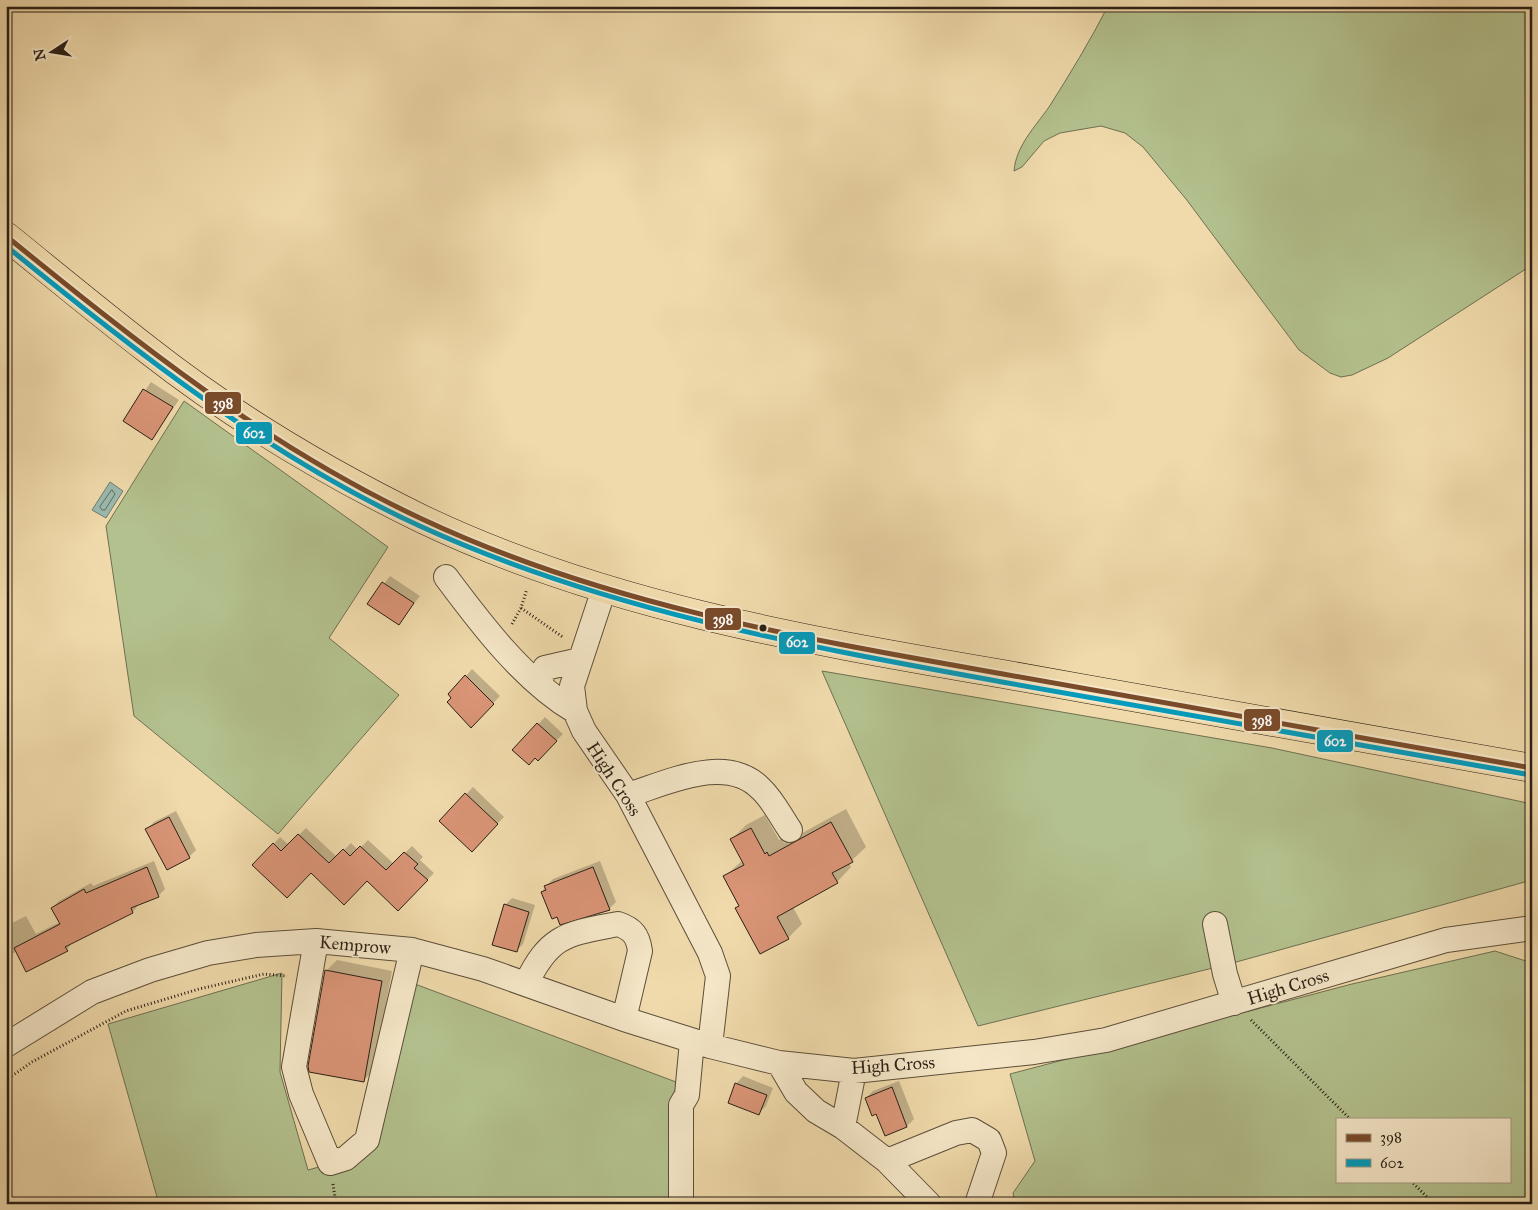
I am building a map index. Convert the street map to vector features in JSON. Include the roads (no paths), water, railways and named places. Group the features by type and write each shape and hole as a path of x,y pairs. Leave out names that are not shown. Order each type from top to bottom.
{"main road":[{"path":"6,236 150,352 228,407 325,468 424,520 505,554 604,589 730,622 851,648 1532,768"}],"street":[{"path":"446,577 495,640 557,701 575,711"},
{"name":"High Cross","path":"604,589 572,686 575,711 584,731 628,795 697,926 718,976 701,1044 779,1063 854,1070 1034,1052 1097,1041 1234,1003 1446,940 1532,928"},
{"path":"539,684 545,668 582,656"},
{"path":"628,795 692,775 718,772 737,773 761,788 790,830"},
{"path":"526,984 537,960 553,942 562,937 618,924 633,931 639,940 640,951 624,1019"},
{"path":"1215,924 1225,974 1234,1003"},
{"path":"316,941 294,1068 301,1094 330,1163 346,1158 367,1140 412,950"},
{"name":"Kemprow","path":"6,1045 92,992 150,970 208,953 256,945 316,941 412,950 483,969 701,1044"},
{"path":"681,1204 681,1105 686,1095 701,1044"},
{"path":"779,1063 796,1092 816,1111 843,1127 887,1161 922,1201"},
{"path":"843,1127 854,1070"},
{"path":"887,1161 956,1133 972,1130 989,1140 994,1153 977,1204"}],"water":[{"path":"110,482 123,491 106,518 92,510"}]}
